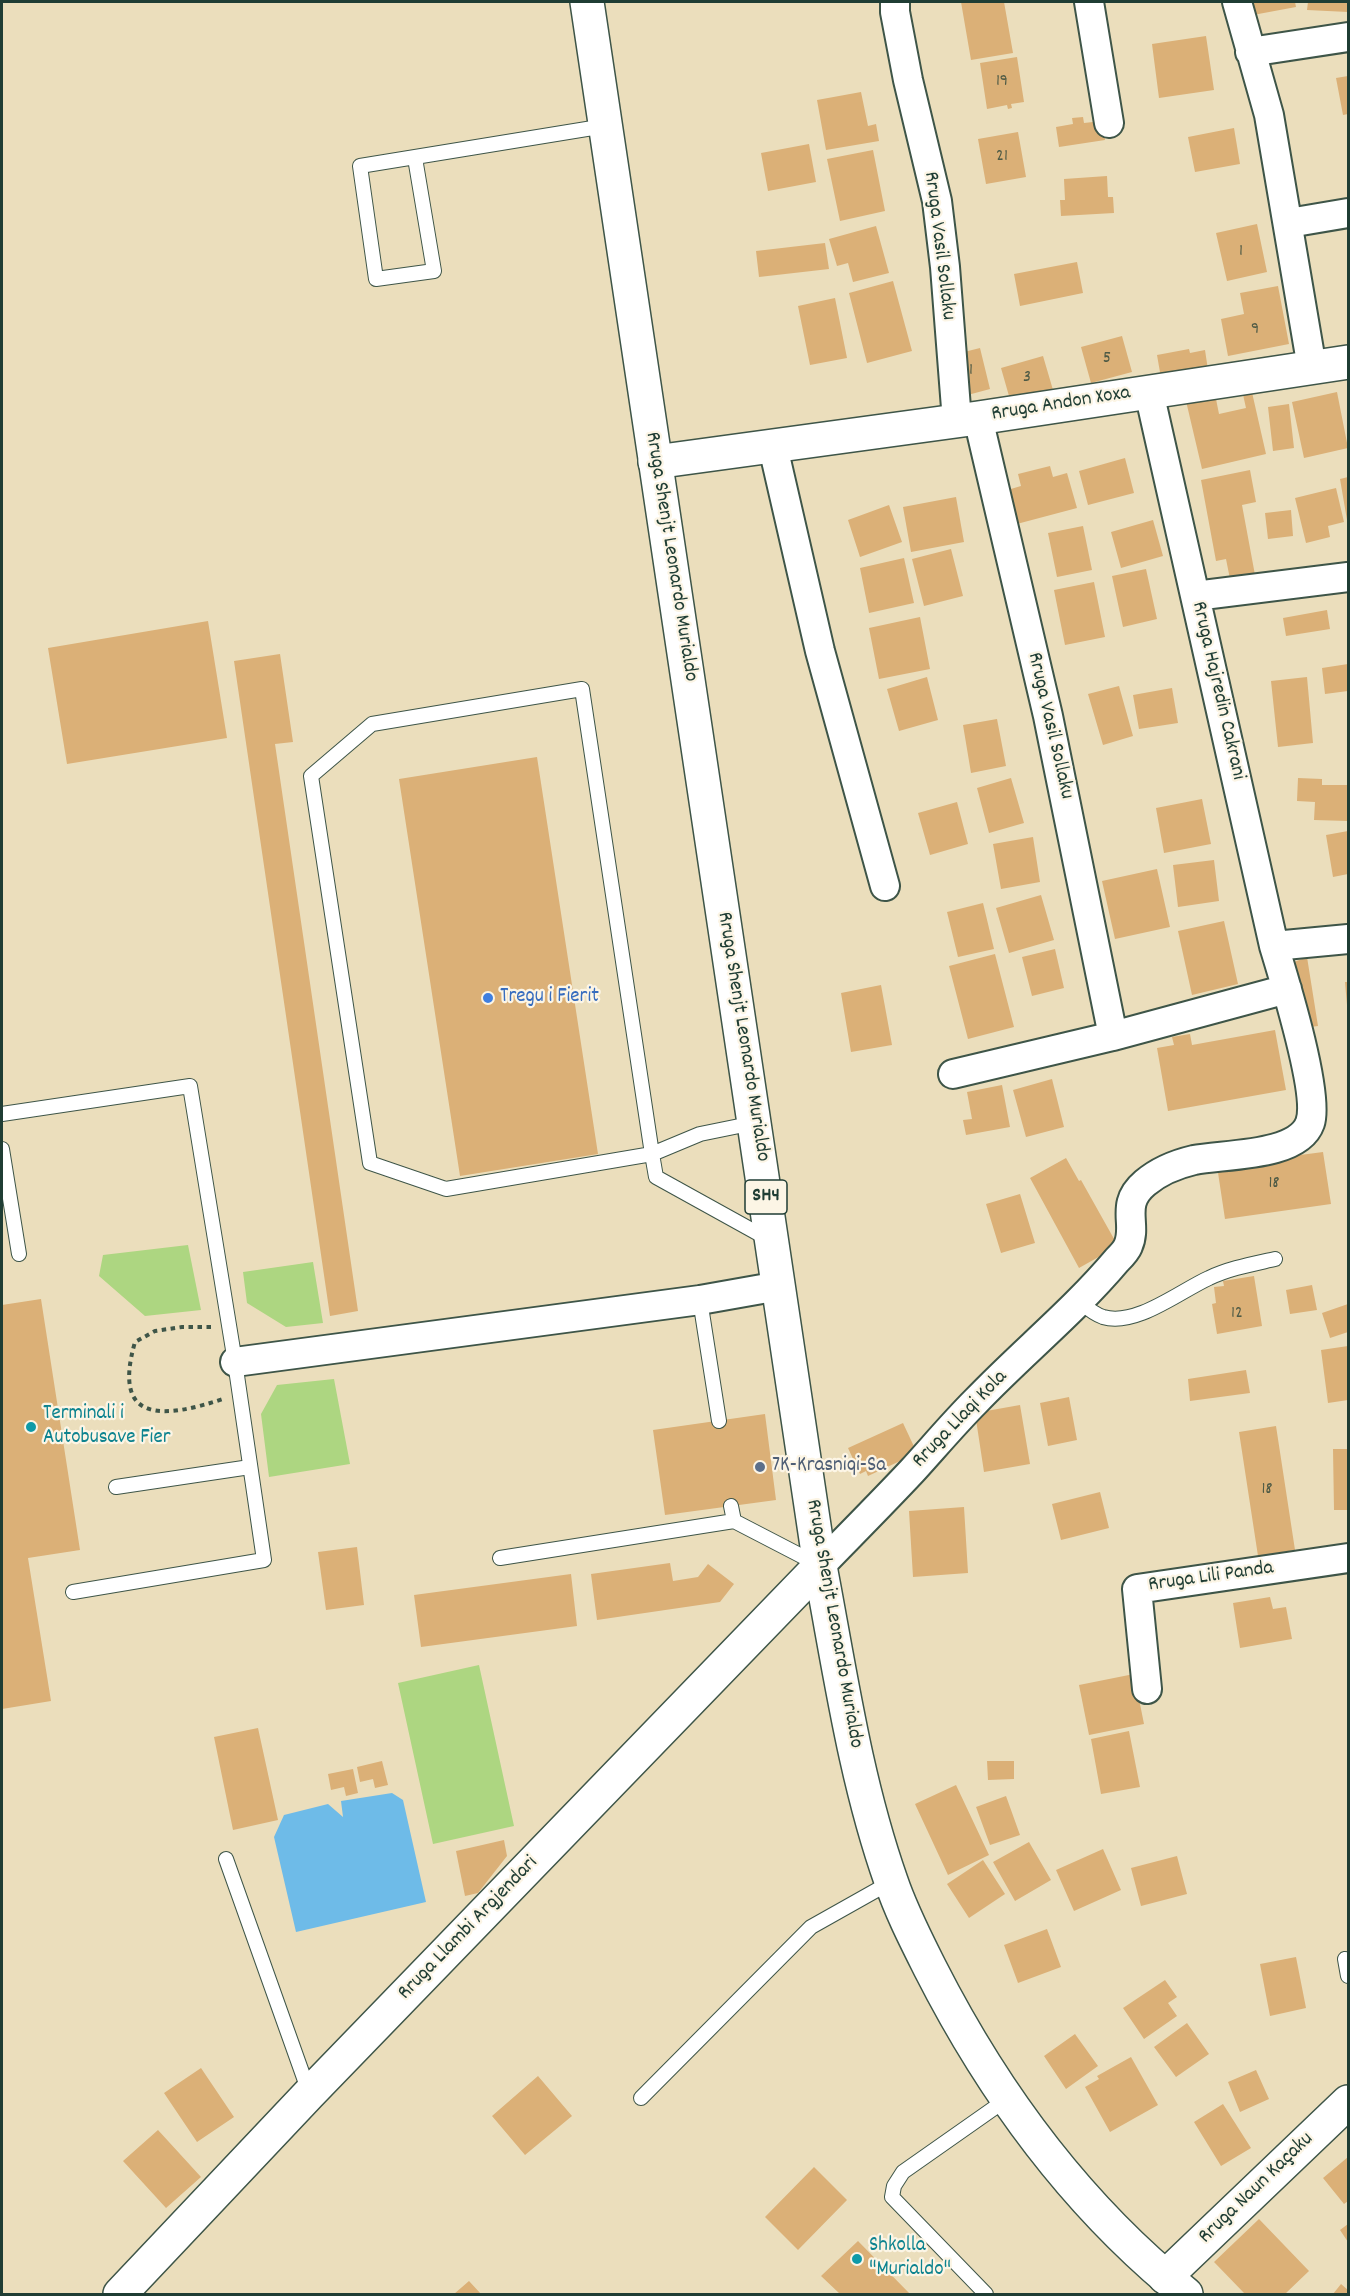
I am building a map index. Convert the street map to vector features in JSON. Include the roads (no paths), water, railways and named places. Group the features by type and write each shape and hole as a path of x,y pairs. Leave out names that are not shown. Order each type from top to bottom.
{"main road":[{"name":"Rruga Shenjt Leonardo Murialdo","path":"587,2 820,1566 858,1764 891,1882 952,2011 1007,2099 1044,2150 1101,2213 1176,2286"},
{"name":"Rruga Andon Xoxa","path":"656,462 968,420 1348,362"},
{"name":"Rruga Llambi Argjendari","path":"120,2295 309,2094 820,1566"},
{"name":"Rruga Naun Kaçaku","path":"1176,2286 1348,2102"}],"street":[{"name":"Rruga Vasil Sollaku","path":"895,2 908,80 937,201 968,420 1048,716 1113,1036"},
{"path":"1089,2 1109,123"},
{"path":"1237,2 1269,116 1312,368"},
{"path":"1250,52 1348,37"},
{"path":"1289,223 1348,213"},
{"name":"Rruga Hajredin Cakrani","path":"1149,392 1274,946 1287,989"},
{"path":"773,447 820,651 885,886"},
{"path":"1195,596 1348,577"},
{"path":"1274,946 1348,939"},
{"path":"953,1074 1113,1036 1287,989"},
{"name":"Rruga Llaqi Kola","path":"820,1566 911,1472 976,1400 1080,1302 1129,1245 1131,1202 1145,1183 1173,1167 1194,1160 1276,1148 1291,1143 1304,1134 1310,1123 1312,1107 1287,989"},
{"path":"236,1362 700,1300 779,1286"},
{"name":"Rruga Lili Panda","path":"1147,1689 1137,1589 1348,1558"}],"lane":[{"path":"415,158 434,271 376,279 360,166 605,126"},
{"path":"755,1123 700,1134 652,1154 446,1189 370,1163 311,776 372,724 582,689 652,1154 656,1177 773,1241"},
{"path":"2,1114 190,1086 236,1362 264,1560 73,1592"},
{"path":"2,1149 19,1254"},
{"path":"1080,1302 1105,1318 1124,1318 1153,1307 1208,1278 1231,1269 1275,1258"},
{"path":"700,1300 719,1421"},
{"path":"116,1487 250,1467"},
{"path":"731,1506 734,1521"},
{"path":"500,1558 734,1521 820,1566"},
{"path":"226,1858 309,2094"},
{"path":"642,2098 811,1927 891,1882"},
{"path":"1345,1959 1348,1976"},
{"path":"986,2295 892,2197 894,2186 903,2172 1007,2099"}],"water":[{"path":"392,1793 403,1800 426,1902 296,1932 274,1837 284,1815 328,1804 343,1817 341,1801"}],"place":[{"name":"Tregu i Fierit","path":"488,998"},
{"name":"Terminali i Autobusave Fier","path":"31,1427"},
{"name":"7K-Krasniqi-Sa","path":"760,1467"},
{"name":"Shkolla \"Murialdo\"","path":"857,2259"}]}
